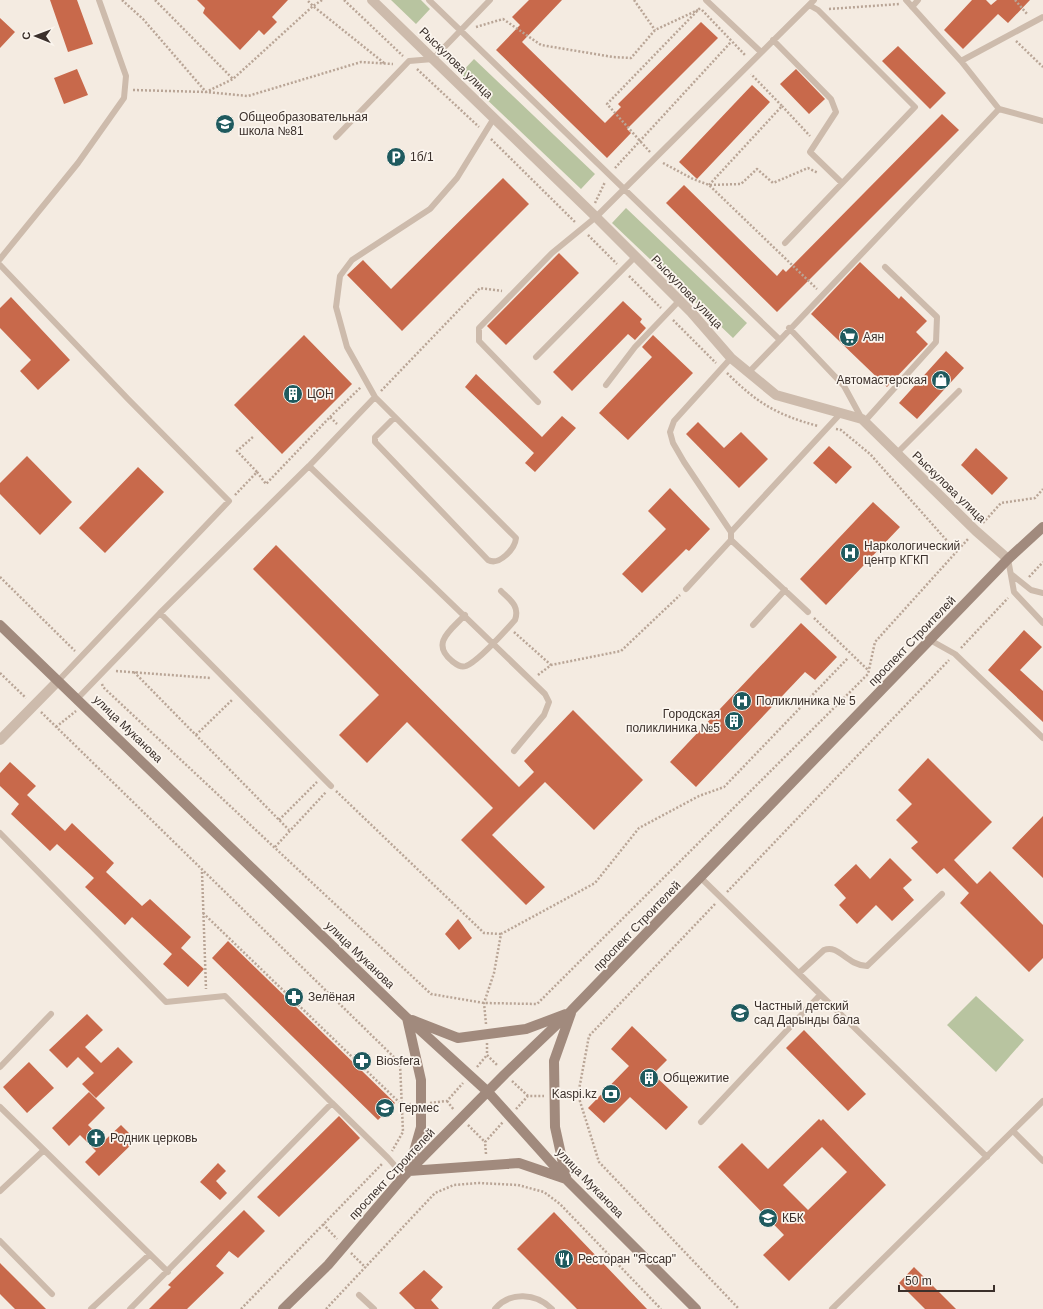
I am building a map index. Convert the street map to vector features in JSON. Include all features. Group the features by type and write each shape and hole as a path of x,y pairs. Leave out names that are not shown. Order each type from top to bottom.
{"main road":[{"name":"проспект Строителей","path":"283,1309 328,1265 406,1174 505,1074 571,1011 1008,560 1043,527"},
{"name":"улица Муканова","path":"0,625 407,1018 488,1092 566,1179 696,1309"},
{"path":"407,1018 458,1038 526,1029 571,1011"},
{"path":"566,1179 555,1127 554,1061 571,1011"},
{"path":"407,1018 421,1080 421,1127 406,1174 519,1163 566,1179"}],"street":[{"name":"Рыскулова улица","path":"372,0 596,217 679,301 731,358 748,373 776,395 863,420 896,454 1008,560"},
{"path":"0,740 58,681"}],"lane":[{"path":"0,259 78,163 124,98 126,76 99,0"},
{"path":"429,0 623,190 780,340"},
{"path":"336,137 409,61 433,59 461,32 490,0"},
{"path":"706,0 761,52"},
{"path":"906,0 961,61 999,109 1043,121"},
{"path":"912,7 918,0"},
{"path":"538,402 479,341 479,328 552,253 596,217 812,2 818,10 915,107 785,243"},
{"path":"961,61 1043,17"},
{"path":"773,40 831,98 836,112 810,152 842,183"},
{"path":"748,373 780,340 789,328 999,109"},
{"path":"395,417 375,437 375,442 488,560 492,562 497,561 513,548 516,538 395,417 375,397 347,347 336,307 340,276 352,260 430,209 457,178 494,118"},
{"path":"536,357 635,257"},
{"path":"0,266 229,501 58,681"},
{"path":"789,328 844,386 863,420 936,342 938,330 937,316 885,266"},
{"path":"606,385 635,347 679,301"},
{"path":"686,589 731,540 731,532 684,462 673,443 670,432 674,421 731,358"},
{"path":"896,454 959,391"},
{"path":"77,699 160,613 309,466 375,397"},
{"path":"731,532 841,413"},
{"path":"309,466 494,642 545,694 549,702 544,715 514,751"},
{"path":"731,540 808,612"},
{"path":"1008,560 1014,592 1043,623"},
{"path":"1011,574 1031,590 1043,593"},
{"path":"753,625 785,590"},
{"path":"465,615 446,636 442,643 442,650 446,656 457,665 467,665 494,642 515,620 518,612 516,605 500,591"},
{"path":"160,613 331,786"},
{"path":"930,640 955,654 1043,738"},
{"path":"0,833 166,1002 225,996 332,1103 406,1174"},
{"path":"701,878 987,1157"},
{"path":"799,974 828,948 833,948 855,965 867,966 942,894"},
{"path":"701,1122 820,995"},
{"path":"0,1067 51,1014"},
{"path":"832,1309 1043,1101"},
{"path":"130,1309 168,1272 332,1103"},
{"path":"0,1107 168,1272"},
{"path":"1013,1131 1043,1161"},
{"path":"0,1191 44,1150"},
{"path":"0,1241 52,1294"},
{"path":"91,1309 150,1254"},
{"path":"359,1295 374,1309"},
{"path":"495,1309 501,1302 523,1295 539,1299 552,1309"}],"path":[{"path":"122,0 143,19 206,92"},
{"path":"155,0 233,79"},
{"path":"307,0 385,64"},
{"path":"206,92 233,79 313,6 322,0"},
{"path":"634,0 655,30"},
{"path":"1015,0 1033,22"},
{"path":"461,32 503,19 541,45 613,57 631,58 655,30 700,8"},
{"path":"700,8 744,56 746,53"},
{"path":"700,8 607,104 655,158 693,180 709,185 741,184 757,169 773,183 808,168 822,174"},
{"path":"1009,34 1043,67"},
{"path":"640,140 731,42"},
{"path":"141,91 206,92 248,96 362,62 395,64"},
{"path":"745,68 816,142"},
{"path":"709,185 782,106"},
{"path":"485,133 620,267"},
{"path":"709,185 822,294"},
{"path":"626,273 665,311"},
{"path":"375,397 480,288 513,293"},
{"path":"670,317 720,366"},
{"path":"725,372 736,383"},
{"path":"254,436 237,451 266,484 366,381"},
{"path":"330,417 343,430"},
{"path":"229,501 257,472"},
{"path":"99,677 103,687 275,846 430,994 484,1003 537,1004 868,674 875,642 1001,503 1036,498 1043,489"},
{"path":"916,505 957,552"},
{"path":"1023,583 1043,562"},
{"path":"0,577 80,657"},
{"path":"532,681 551,665 621,651 686,589"},
{"path":"739,1309 599,1162 578,1095 590,1036 1014,592"},
{"path":"808,612 868,671"},
{"path":"508,627 551,665"},
{"path":"275,846 331,786 484,932 501,934 595,883 639,828 699,796 724,787 848,658"},
{"path":"106,670 225,678"},
{"path":"134,672 289,830"},
{"path":"0,673 400,1063 403,1132 388,1158 241,1309"},
{"path":"196,736 239,693"},
{"path":"279,820 322,777"},
{"path":"202,871 206,998"},
{"path":"203,913 402,1105 447,1101 487,1055 487,1034 484,1003 494,973 501,934"},
{"path":"487,1055 528,1096"},
{"path":"326,1309 435,1194 454,1185 478,1183 518,1185 544,1192 560,1204 660,1309"}],"green space":[{"path":"391,0 421,0 430,9 416,24"},
{"path":"474,59 595,174 581,189 460,74"},
{"path":"626,208 747,323 733,338 612,223"},
{"path":"976,996 1024,1040 996,1072 947,1025"}],"building":[{"path":"50,0 77,0 93,44 68,52"},
{"path":"197,0 288,0 272,17 277,22 264,35 259,30 240,50 203,13 205,8"},
{"path":"529,0 562,0 522,42 605,123 621,107 618,104 701,22 718,38 627,129 631,133 607,158 496,50 520,25 512,17"},
{"path":"972,0 986,0 991,5 997,0 1030,0 1008,23 998,14 963,49 944,30"},
{"path":"0,18 15,32 0,48"},
{"path":"898,46 946,93 930,109 882,61"},
{"path":"77,69 88,95 64,104 54,78"},
{"path":"796,69 825,99 809,114 780,84"},
{"path":"752,85 770,102 697,179 679,162"},
{"path":"942,114 959,130 777,312 666,203 684,185 777,276 783,269 786,272"},
{"path":"503,178 529,204 402,331 347,275 363,260 391,289"},
{"path":"559,253 579,273 506,345 487,326"},
{"path":"860,262 899,299 901,296 927,321 916,332 928,344 887,387 811,314"},
{"path":"11,297 70,360 38,390 20,371 31,360 0,328 0,308"},
{"path":"623,301 642,319 640,322 646,328 635,340 628,334 572,391 553,372"},
{"name":"ЦОН","path":"304,335 352,384 282,454 234,405"},
{"path":"653,335 693,373 628,440 599,413 652,357 642,347"},
{"path":"946,351 964,368 917,419 899,403"},
{"path":"476,374 542,437 562,416 576,428 535,472 525,463 534,453 465,387"},
{"path":"698,422 724,448 741,432 768,459 739,488 686,434"},
{"path":"829,446 852,467 836,484 813,463"},
{"path":"976,448 1008,478 992,495 961,465"},
{"path":"27,456 72,502 40,535 0,494 0,483"},
{"path":"138,467 164,492 105,553 79,528"},
{"path":"670,488 710,529 689,551 686,549 642,593 622,574 666,529 648,511"},
{"name":"Наркологический центр КГКП","path":"873,502 900,527 826,605 800,579"},
{"path":"276,545 519,787 534,772 524,761 573,710 643,780 594,830 545,782 492,835 545,887 526,905 461,840 493,808 407,722 367,763 339,735 379,695 253,569"},
{"name":"Городская поликлиника №5","path":"801,623 837,657 815,680 805,672 696,787 670,762"},
{"path":"1024,630 1042,647 1020,670 1043,691 1043,722 988,670"},
{"path":"928,758 992,822 954,860 977,884 990,871 1043,925 1043,958 1029,972 960,903 969,893 944,868 937,874 911,848 918,842 896,820 912,804 898,790"},
{"path":"10,762 36,786 27,795 65,831 72,823 114,863 106,872 142,906 150,899 191,937 181,948 204,969 188,987 163,964 172,954 132,917 125,925 85,887 94,878 57,844 50,851 11,814 19,804 0,786 0,773"},
{"path":"1043,816 1043,878 1012,848"},
{"path":"890,858 912,880 903,888 914,900 892,921 876,905 857,924 839,905 846,898 834,885 856,864 870,879"},
{"path":"458,919 472,938 459,950 445,934"},
{"path":"228,941 395,1103 378,1120 212,958"},
{"path":"87,1014 103,1030 85,1047 101,1063 118,1047 133,1062 96,1098 82,1084 94,1073 78,1057 67,1068 49,1050"},
{"name":"Общежитие","path":"632,1026 667,1060 653,1074 688,1107 666,1130 630,1097 604,1123 588,1108 629,1066 611,1049"},
{"path":"804,1030 866,1094 848,1111 786,1048"},
{"path":"29,1062 54,1088 27,1113 3,1087"},
{"path":"89,1092 105,1108 88,1125 104,1141 121,1125 136,1140 99,1176 85,1162 96,1151 80,1135 69,1146 52,1128"},
{"path":"339,1116 360,1138 279,1217 257,1197"},
{"path":"819,1119 821,1121 823,1119 886,1185 789,1281 763,1255 784,1235 718,1167 742,1143 768,1169","holes":["822,1147 847,1172 808,1210 783,1185"]},
{"path":"218,1163 226,1171 216,1181 227,1193 220,1200 200,1182"},
{"path":"244,1210 265,1231 238,1258 229,1251 216,1266 224,1273 187,1309 149,1309 171,1287 168,1285"},
{"path":"554,1212 647,1309 577,1309 517,1249"},
{"path":"0,1263 46,1309 15,1309 0,1294"},
{"path":"914,1267 956,1309 925,1309 899,1283"},
{"path":"424,1270 443,1287 431,1300 439,1309 415,1309 399,1293"}],"place":[{"name":"Общеобразовательная школа №81","path":"225,124"},
{"name":"1б/1","path":"396,157"},
{"name":"Аян","path":"849,337"},
{"name":"Автомастерская","path":"941,380"},
{"name":"ЦОН","path":"293,394"},
{"name":"Наркологический центр КГКП","path":"850,553"},
{"name":"Поликлиника № 5","path":"742,701"},
{"name":"Городская поликлиника №5","path":"734,721"},
{"name":"Зелёная","path":"294,997"},
{"name":"Частный детский сад Дарынды бала","path":"740,1013"},
{"name":"Biosfera","path":"362,1061"},
{"name":"Общежитие","path":"649,1078"},
{"name":"Kaspi.kz","path":"611,1094"},
{"name":"Гермес","path":"385,1108"},
{"name":"Родник церковь","path":"96,1138"},
{"name":"КБК","path":"768,1218"},
{"name":"Ресторан \"Яссар\"","path":"564,1259"}]}
